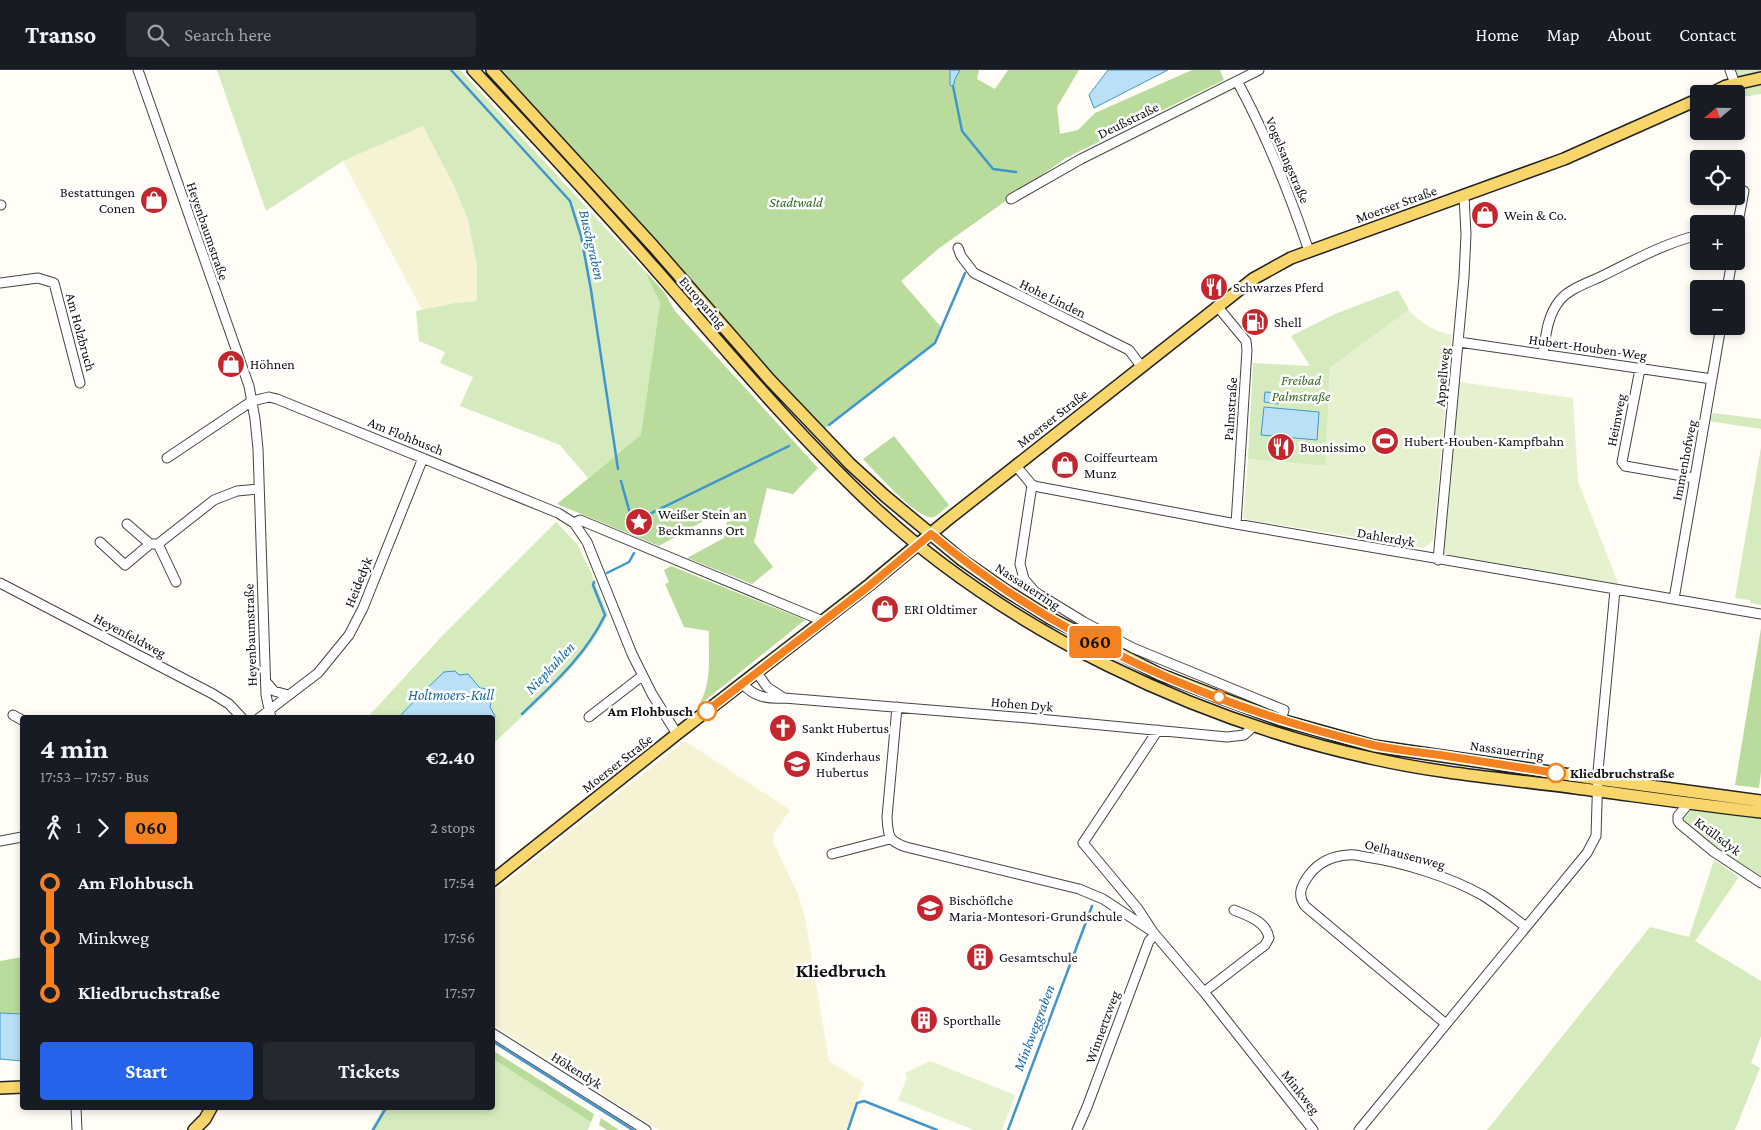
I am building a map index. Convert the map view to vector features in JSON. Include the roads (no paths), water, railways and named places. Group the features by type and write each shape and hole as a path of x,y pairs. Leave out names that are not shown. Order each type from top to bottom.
{"main road":[{"name":"Europaring","path":"473,70 643,256 760,390 807,440 876,508 919,545"},
{"name":"Europaring","path":"492,70 654,246 734,340 818,432 885,496 931,534"},
{"path":"1730,85 1761,78"},
{"name":"Moerser Straße","path":"495,878 677,734 757,674 1141,366 1253,279 1272,267 1309,251 1564,159 1690,103"},
{"name":"Nassauerring","path":"931,534 962,560 1004,590 1050,618 1159,674 1374,746 1761,801"},
{"name":"Nassauerring","path":"919,545 998,602 1052,635 1149,686 1254,726 1336,750 1434,771 1761,812"},
{"path":"0,1088 20,1087"},
{"path":"194,1130 205,1119 210,1110"}],"street":[{"name":"Heyenbaumstraße","path":"138,70 249,386 258,449 266,681 270,714"},
{"name":"Deußstraße","path":"1011,199 1081,158 1259,70"},
{"path":"1730,70 1735,84"},
{"name":"Vogelsangstraße","path":"1236,81 1248,101 1278,164 1309,251"},
{"name":"Appellweg","path":"1438,560 1459,342 1466,234 1464,196"},
{"path":"1543,354 1547,324 1560,299 1573,290 1640,258 1690,237"},
{"name":"Hohe Linden","path":"958,248 961,256 974,272 1129,350 1141,366"},
{"name":"Am Holzbruch","path":"0,282 38,278 54,283 80,382"},
{"name":"Palmstraße","path":"1217,306 1246,341 1247,350 1236,524"},
{"name":"Immenhofweg","path":"1674,599 1719,335"},
{"name":"Hubert-Houben-Weg","path":"1459,342 1712,379"},
{"name":"Heimweg","path":"1640,369 1622,462 1625,466 1694,478"},
{"name":"Am Flohbusch","path":"252,401 262,398 277,398 558,513 574,523 587,542 626,641 642,676 677,734"},
{"path":"167,458 252,401"},
{"name":"Heidedyk","path":"270,714 288,696 323,668 356,623 423,458"},
{"path":"1016,466 1032,485"},
{"name":"Dahlerdyk","path":"1032,485 1438,560 1761,614"},
{"name":"Nassauerring","path":"1032,485 1020,564 1024,580 1035,592 1132,648 1283,715"},
{"path":"100,542 125,565 214,500 237,490 259,489"},
{"name":"Am Flohbusch","path":"574,523 580,520 824,621"},
{"path":"127,524 154,544 176,582"},
{"name":"Heyenfeldweg","path":"0,583 213,694 229,704 239,715"},
{"path":"1359,1130 1587,853 1596,836 1598,779 1615,590"},
{"path":"757,674 767,687 784,698"},
{"path":"589,717 642,676"},
{"path":"266,681 274,691 288,696"},
{"name":"Hohen Dyk","path":"743,684 755,695 766,698 897,707 1227,737 1244,735 1254,726"},
{"path":"832,854 890,839 887,817 897,707"},
{"path":"13,715 20,719"},
{"name":"Minkweg","path":"1158,730 1083,843 1138,909 1154,934 1204,992 1313,1130"},
{"name":"Krüllsdyk","path":"1688,804 1678,816 1678,821 1714,852 1761,883"},
{"path":"0,842 20,837"},
{"name":"Minkweg","path":"890,839 906,847 1079,889 1103,899 1154,934"},
{"name":"Oelhausenweg","path":"1446,1024 1305,906 1300,899 1300,890 1309,875 1321,863 1334,857 1350,854 1382,859 1463,885 1488,899 1525,926"},
{"path":"1204,992 1265,945 1269,938 1268,931 1264,926 1253,918 1234,910"},
{"name":"Winnertzweg","path":"1077,1130 1149,941 1154,934"},
{"name":"Hökendyk","path":"495,1035 646,1130"},
{"path":"76,1110 77,1130"}],"water":[{"path":"950,70 960,70 953,88 950,85"},
{"path":"1108,70 1168,70 1094,108 1089,95"},
{"path":"1265,392 1279,393 1278,404 1264,402"},
{"path":"1264,407 1319,412 1317,440 1261,435"},
{"name":"Holtmoers-Kull","path":"455,671 459,675 468,674 480,688 488,689 493,693 490,707 494,715 401,715 444,672"},
{"path":"0,1013 20,1014 20,1061 0,1059"}],"waterway":[{"name":"Buschgraben","path":"451,70 570,201 581,236 591,290 618,469"},
{"path":"953,86 962,131 993,169 1016,172"},
{"name":"Buschgraben","path":"829,425 935,343 965,273"},
{"name":"Buschgraben","path":"633,522 789,446"},
{"name":"Buschgraben","path":"621,481 636,535"},
{"name":"Niepkuhlen","path":"607,573 629,562 634,553"},
{"name":"Niepkuhlen","path":"522,714 568,668 597,630 605,615 593,585 594,582"},
{"name":"Minkweggraben","path":"1008,1130 1092,906"},
{"path":"495,1043 633,1130"},
{"name":"Minkweggraben","path":"848,1130 857,1103 864,1101 937,1130"},
{"path":"373,1130 385,1110"}],"place":[{"name":"Bestattungen Conen","path":"154,200"},
{"name":"Wein & Co.","path":"1485,215"},
{"name":"Schwarzes Pferd","path":"1214,287"},
{"name":"Shell","path":"1255,322"},
{"name":"Höhnen","path":"231,364"},
{"name":"Hubert-Houben-Kampfbahn","path":"1385,441"},
{"name":"Buonissimo","path":"1281,447"},
{"name":"Coiffeurteam Munz","path":"1065,465"},
{"name":"Weißer Stein an Beckmanns Ort","path":"639,522"},
{"name":"ERI Oldtimer","path":"885,609"},
{"name":"Am Flohbusch","path":"707,711"},
{"name":"Sankt Hubertus","path":"783,728"},
{"name":"Kinderhaus Hubertus","path":"797,764"},
{"name":"Kliedbruchstraße","path":"1556,773"},
{"name":"Bischöflche Maria-Montesori-Grundschule","path":"930,908"},
{"name":"Gesamtschule","path":"980,957"},
{"name":"Sporthalle","path":"924,1020"}],"district":[{"name":"Kliedbruch","path":"841,970"}],"park label":[{"name":"Stadtwald","path":"796,202"},
{"name":"Freibad Palmstraße","path":"1301,388"}]}
